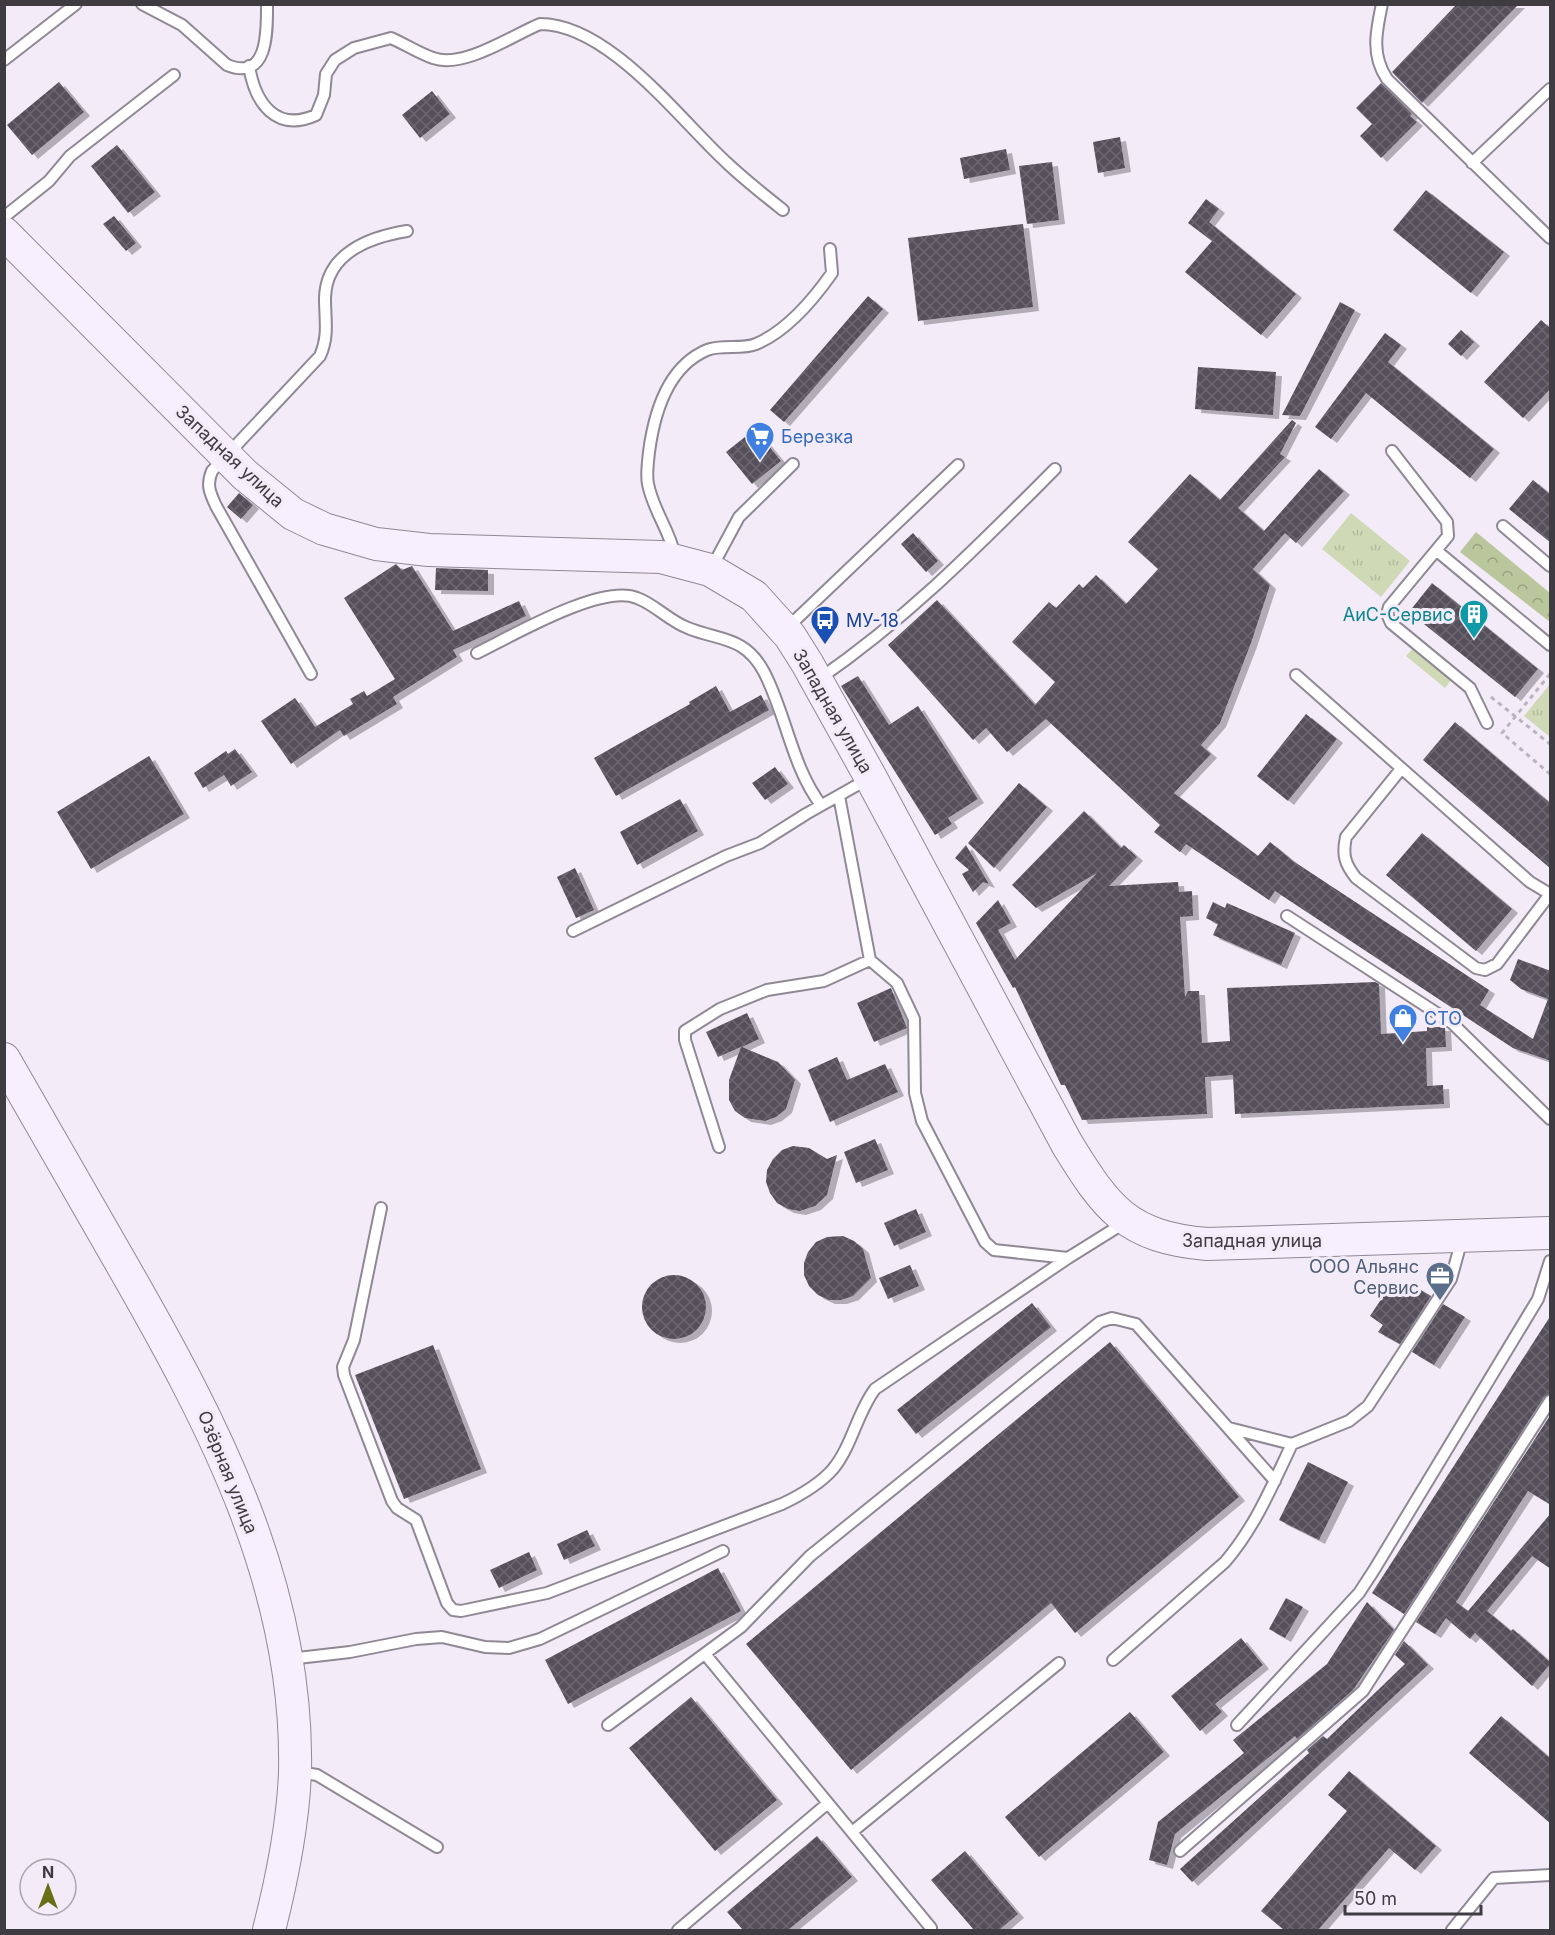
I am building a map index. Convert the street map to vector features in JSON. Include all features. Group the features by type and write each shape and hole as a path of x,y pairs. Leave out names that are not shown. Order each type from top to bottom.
{"street":[{"name":"Западная улица","path":"4,233 226,457 263,491 293,514 324,529 351,538 429,550 644,555 675,560 711,570 754,596 785,630 816,680 1067,1144 1100,1194 1127,1221 1154,1236 1207,1244 1551,1233"},
{"name":"Озёрная улица","path":"4,1059 179,1364 226,1460 262,1562 286,1659 295,1772 287,1849 269,1930"}],"lane":[{"path":"4,60 75,4"},
{"path":"142,4 182,25 227,65 236,68 249,66 262,56 265,48 267,4"},
{"path":"1382,4 1375,46 1381,70 1396,91 1551,238"},
{"path":"249,66 253,89 267,109 284,121 302,122 316,115 324,95 326,74 336,60 354,48 391,38 432,58 448,61 470,56 540,24 551,24 597,43 639,75 677,110 726,163 783,210"},
{"path":"4,217 49,181 70,156 174,75"},
{"path":"1472,163 1551,89"},
{"path":"310,674 209,492 208,485 212,471 320,356 326,343 328,326 326,288 337,265 357,246 384,235 407,231"},
{"path":"675,560 671,539 659,516 647,483 651,435 658,406 687,363 707,350 755,345 794,318 832,273 830,249"},
{"path":"1392,451 1447,522 1448,536 1389,607 1387,614 1390,623 1470,688 1487,723"},
{"path":"711,570 739,517 793,464"},
{"path":"785,630 958,465"},
{"path":"816,680 886,630 945,580 1055,469"},
{"path":"1503,526 1551,566"},
{"path":"1437,551 1551,645"},
{"path":"477,653 601,596 624,594 637,597 688,628 727,639 748,650 764,672 809,787 821,806"},
{"path":"1296,675 1530,882 1550,894 1497,964 1485,970 1476,968 1356,878 1346,864 1344,849 1346,837 1401,769"},
{"path":"573,931 726,856 760,843 871,778"},
{"path":"839,795 870,960 897,983 914,1019 915,1093 922,1121 985,1242 994,1250 1068,1258"},
{"path":"1287,916 1452,1023 1551,1119"},
{"path":"719,1147 685,1040 685,1031 720,1009 767,990 824,981 870,960"},
{"path":"381,1208 354,1340 343,1367 344,1375 393,1501 397,1508 416,1520 447,1603 453,1610 461,1611 547,1593 782,1504 805,1493 834,1467 865,1402 875,1389 1068,1258 1127,1221"},
{"path":"1228,1428 1292,1444 1349,1421 1368,1406 1452,1280 1462,1236"},
{"path":"1237,1725 1359,1593 1538,1299 1551,1261"},
{"path":"608,1725 741,1627 810,1556 1100,1322 1112,1318 1136,1324 1275,1481"},
{"path":"1180,1851 1363,1691 1551,1401"},
{"path":"1113,1660 1225,1562 1255,1523 1292,1444"},
{"path":"286,1659 442,1637 485,1647 509,1648 540,1640 723,1551"},
{"path":"705,1654 931,1928"},
{"path":"852,1832 1059,1663"},
{"path":"295,1772 317,1775 437,1847"},
{"path":"678,1930 828,1803"},
{"path":"1452,1930 1494,1878 1551,1875"}],"path":[{"path":"1551,674 1502,732 1551,774"},
{"path":"1482,690 1551,744"}],"green space":[{"path":"1351,513 1410,561 1381,597 1322,549"},
{"path":"1476,532 1550,593 1550,622 1460,552"},
{"path":"1414,647 1452,679 1445,688 1406,656"},
{"path":"1550,684 1550,737 1524,716"}],"building":[{"path":"1457,4 1519,4 1422,103 1392,72"},
{"path":"59,82 84,112 32,155 7,125"},
{"path":"1381,83 1417,122 1381,158 1360,136 1372,124 1356,108"},
{"path":"432,91 450,114 420,138 402,115"},
{"path":"1120,137 1125,168 1098,173 1093,142"},
{"path":"117,145 155,192 128,213 91,166"},
{"path":"1006,149 1010,170 964,179 960,158"},
{"path":"1052,162 1059,220 1027,224 1019,166"},
{"path":"1426,190 1504,252 1471,293 1393,230"},
{"path":"1206,199 1219,209 1209,222 1296,294 1261,335 1185,272 1212,241 1188,223"},
{"path":"114,216 136,243 126,251 103,224"},
{"path":"1023,224 1033,307 918,321 908,238"},
{"path":"868,296 883,309 784,422 770,410"},
{"path":"1340,302 1355,310 1300,416 1282,415"},
{"path":"1541,320 1551,329 1551,388 1523,418 1484,382"},
{"path":"1461,330 1474,342 1461,356 1448,344"},
{"path":"1385,333 1401,345 1388,362 1494,449 1470,478 1366,393 1331,439 1315,427"},
{"path":"1198,367 1276,372 1273,415 1195,409"},
{"path":"1292,420 1296,423 1280,454 1285,457 1238,508 1264,531 1319,469 1344,491 1296,543 1285,533 1253,569 1270,585 1251,643 1220,723 1201,745 1211,754 1174,793 1258,856 1270,842 1293,861 1489,990 1480,1005 1533,1039 1548,999 1521,989 1510,980 1518,959 1551,971 1551,1061 1513,1048 1275,891 1269,900 1186,844 1180,852 1154,832 1160,825 1046,719 1007,752 986,728 973,740 888,645 937,600 1035,705 1055,682 1012,642 1049,602 1056,608 1079,584 1083,588 1096,575 1126,604 1158,569 1128,542 1190,474 1220,500"},
{"path":"755,429 781,461 752,484 726,452"},
{"path":"1533,480 1551,495 1551,543 1509,509"},
{"path":"239,493 253,505 241,519 227,507"},
{"path":"913,533 938,561 926,572 901,544"},
{"path":"396,564 402,570 412,566 453,631 519,601 526,616 453,650 457,657 393,697 397,704 344,736 340,730 291,764 261,721 295,698 315,727 353,704 350,699 364,691 367,696 395,679 344,598"},
{"path":"436,568 488,570 488,591 435,590"},
{"name":"АиС-Сервис","path":"1432,583 1538,669 1515,697 1409,612"},
{"path":"858,676 889,725 918,706 978,799 948,818 952,824 935,835 841,686"},
{"path":"716,686 730,712 761,695 769,710 616,796 594,758 690,704 689,702"},
{"path":"1306,714 1337,739 1288,801 1257,776"},
{"path":"1455,722 1551,804 1551,869 1423,760"},
{"path":"235,749 252,772 231,786 224,775 203,788 194,773 226,751 228,754"},
{"path":"149,756 184,814 91,869 57,812"},
{"path":"775,767 788,784 765,800 752,783"},
{"path":"1019,783 1047,807 994,868 968,843"},
{"path":"680,799 698,831 637,865 620,832"},
{"path":"1084,811 1121,848 1124,845 1137,857 1109,886 1178,882 1179,892 1192,891 1193,916 1180,917 1185,997 1188,991 1199,991 1202,1043 1230,1041 1227,988 1375,982 1379,984 1381,1034 1427,1031 1427,1027 1445,1027 1446,1047 1426,1048 1427,1086 1443,1085 1444,1104 1235,1114 1233,1075 1205,1077 1207,1114 1082,1120 1065,1085 1061,1085 1015,987 1013,988 976,923 998,900 1011,923 998,930 1015,960 1097,873 1036,908 1012,885"},
{"path":"1422,833 1512,909 1476,951 1386,875"},
{"path":"966,845 989,884 983,882 973,892 962,874 969,870 955,858"},
{"path":"575,868 594,910 576,918 557,877"},
{"path":"1213,902 1225,908 1227,903 1295,933 1281,965 1213,935 1218,924 1206,918"},
{"path":"891,988 907,1028 874,1042 857,1003"},
{"path":"747,1013 759,1039 742,1047 778,1062 795,1080 786,1109 776,1117 765,1121 745,1118 735,1111 729,1100 729,1080 741,1047 718,1057 706,1032"},
{"path":"837,1057 847,1080 885,1064 898,1092 830,1122 808,1070"},
{"path":"875,1139 888,1170 856,1183 844,1152"},
{"path":"793,1146 809,1148 827,1159 837,1155 827,1195 815,1206 800,1211 788,1209 777,1203 766,1182 767,1170 773,1159 782,1150"},
{"path":"916,1209 926,1232 894,1246 884,1223"},
{"path":"843,1236 854,1241 863,1249 871,1278 853,1296 841,1300 829,1300 818,1295 809,1286 804,1275 804,1263 808,1252 816,1242 827,1237"},
{"path":"910,1265 919,1286 888,1299 879,1278"},
{"path":"668,1275 680,1275 697,1284 704,1295 706,1307 704,1319 697,1330 680,1339 668,1339 656,1334 647,1325 642,1313 642,1301 647,1289 656,1280"},
{"path":"1409,1283 1431,1296 1400,1344 1378,1332 1383,1325 1370,1316 1388,1289 1400,1297"},
{"path":"1032,1303 1051,1327 916,1434 897,1410"},
{"path":"1443,1304 1465,1317 1434,1365 1412,1352"},
{"path":"1551,1315 1551,1394 1544,1397 1404,1614 1372,1593"},
{"path":"1110,1342 1239,1497 1075,1633 1051,1603 851,1770 746,1644"},
{"path":"433,1345 481,1469 404,1499 355,1375"},
{"path":"1551,1414 1551,1505 1528,1491 1456,1602 1468,1611 1551,1513 1551,1569 1532,1556 1487,1611 1511,1631 1513,1629 1551,1663 1532,1686 1475,1633 1470,1639 1446,1618 1435,1634 1416,1622"},
{"path":"1308,1462 1348,1482 1319,1540 1279,1520"},
{"path":"587,1530 595,1546 564,1560 557,1544"},
{"path":"529,1552 537,1570 499,1588 490,1570"},
{"path":"718,1568 741,1611 568,1704 545,1660"},
{"path":"1286,1598 1303,1607 1285,1638 1269,1629"},
{"path":"1367,1602 1394,1630 1353,1690 1297,1739 1295,1736 1175,1834 1167,1865 1149,1860 1158,1822 1244,1753 1233,1740 1327,1664"},
{"path":"1241,1638 1263,1665 1215,1704 1222,1712 1200,1731 1171,1696"},
{"path":"1404,1641 1428,1665 1192,1882 1180,1869 1309,1753 1307,1750 1323,1736 1327,1739 1405,1664 1395,1655"},
{"path":"691,1697 777,1800 715,1851 629,1748"},
{"path":"1130,1712 1164,1752 1039,1857 1005,1817"},
{"path":"1501,1716 1551,1759 1551,1824 1469,1753"},
{"path":"1349,1771 1436,1846 1415,1870 1389,1848 1318,1930 1284,1930 1261,1911 1347,1811 1328,1795"},
{"path":"817,1836 852,1877 788,1930 743,1930 727,1912"},
{"path":"965,1851 1018,1914 999,1930 974,1930 931,1880"}],"place":[{"name":"Березка","path":"760,462"},
{"name":"АиС-Сервис","path":"1474,640"},
{"name":"МУ-18","path":"825,646"},
{"name":"СТО","path":"1403,1044"},
{"name":"ООО Альянс Сервис","path":"1440,1302"}]}
